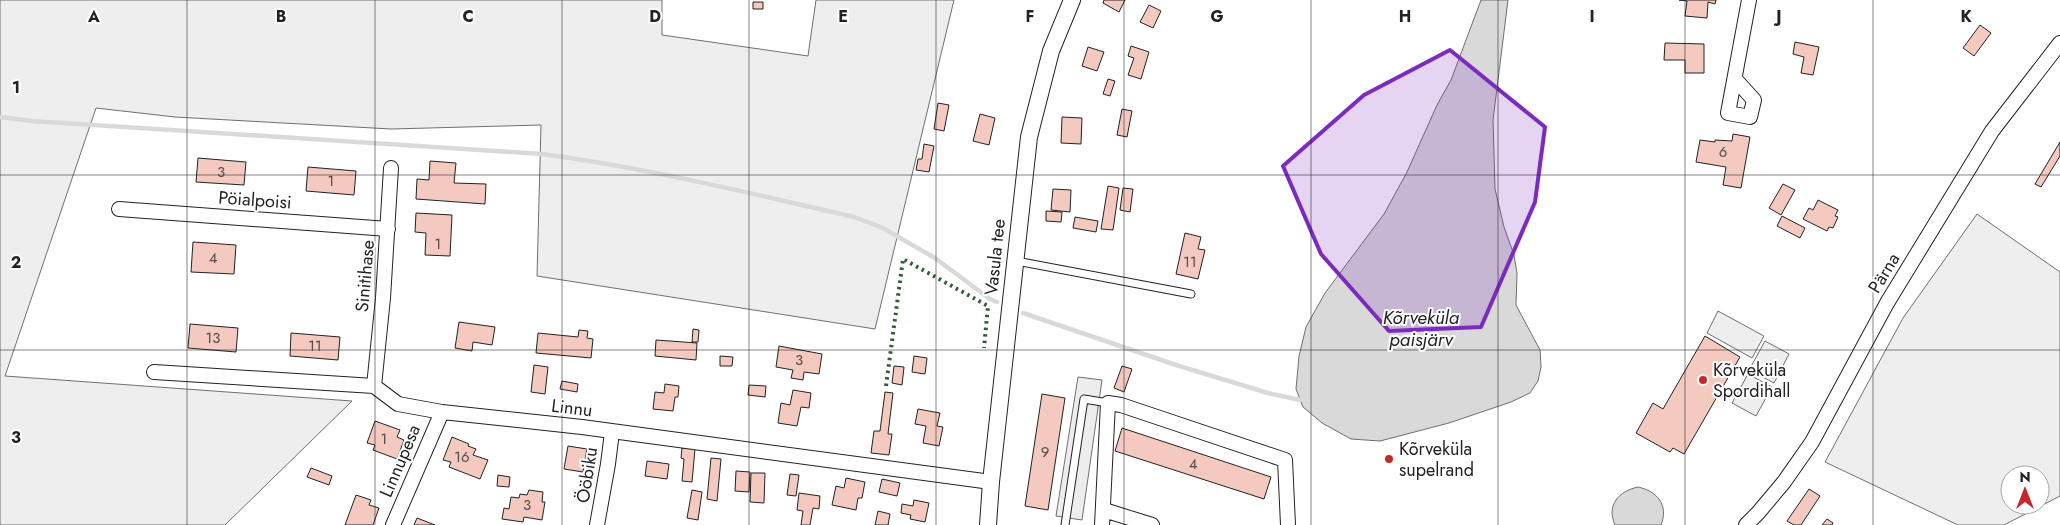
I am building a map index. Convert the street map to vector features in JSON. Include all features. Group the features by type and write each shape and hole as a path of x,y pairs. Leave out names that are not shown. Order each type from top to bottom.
{"street":[{"name":"Vasula tee","path":"988,525 991,482 1029,137 1051,51 1072,0"},
{"path":"1735,79 1749,0"},
{"name":"Pärna","path":"1746,525 1784,482 1812,442 1887,303 1992,131 2060,43"},
{"name":"Sinitihase","path":"374,386 388,229 391,168"},
{"name":"Pöialpoisi","path":"119,209 388,229"},
{"path":"154,372 374,386"},
{"name":"Linnu","path":"374,386 398,404 442,412 612,432 991,482"},
{"path":"1102,525 1108,403 1121,405 1285,460 1288,525"},
{"name":"Linnupesa","path":"394,525 442,412"},
{"name":"Ööbiku","path":"597,525 612,432"},
{"path":"1104,510 1152,525"}],"lane":[{"path":"1015,261 1191,294"},
{"path":"1066,525 1084,399 1108,403"}],"highlighted area":[{"path":"1450,50 1545,127 1535,202 1481,327 1389,331 1321,254 1283,166 1364,95"}],"shaded area":[{"path":"0,0 662,0 662,35 808,56 816,0 954,0 875,329 537,276 541,125 391,129 175,117 96,108 5,376 352,401 225,525 0,525"},
{"path":"1977,214 2060,272 2060,496 2050,501 2050,465 2000,465 2000,515 2023,515 2004,525 1958,525 1825,462 1903,318"},
{"path":"1718,311 1764,336 1752,358 1707,333"},
{"path":"1765,341 1789,354 1774,383 1749,370"},
{"path":"1748,374 1772,387 1756,416 1732,403"},
{"path":"1078,377 1102,380 1082,520 1056,516"}],"water":[{"name":"Kõrveküla paisjärv","path":"1481,0 1508,0 1493,120 1495,189 1504,227 1514,255 1517,273 1516,305 1540,350 1541,367 1538,381 1530,393 1511,402 1449,423 1380,441 1351,439 1322,423 1303,407 1296,389 1299,356 1306,327 1325,293 1384,214 1407,172 1437,105 1451,80"},
{"path":"1638,487 1651,492 1660,500 1663,511 1661,525 1615,525 1612,511 1616,500 1625,492"}],"building":[{"path":"1104,0 1125,0 1119,12 1103,3"},
{"path":"1679,0 1716,0 1715,4 1708,2 1707,18 1685,16 1687,1"},
{"path":"753,2 763,2 763,9 753,9"},
{"path":"1149,5 1161,11 1153,28 1140,22"},
{"path":"1980,25 1991,33 1974,56 1963,48"},
{"path":"1795,42 1819,47 1813,75 1801,73 1804,57 1793,54"},
{"path":"1665,43 1704,44 1704,73 1685,73 1685,60 1664,60"},
{"path":"1131,46 1149,52 1141,79 1128,75 1134,58 1128,56"},
{"path":"1088,47 1104,52 1097,71 1082,66"},
{"path":"1108,79 1115,81 1110,96 1103,94"},
{"path":"938,103 949,105 944,131 934,129"},
{"path":"1122,109 1132,111 1127,137 1117,135"},
{"path":"980,114 995,118 989,145 973,141"},
{"path":"1062,117 1082,118 1081,144 1061,143"},
{"path":"1733,134 1750,137 1741,188 1723,185 1726,167 1696,162 1700,140 1715,142 1715,140 1732,141"},
{"path":"2060,142 2060,156 2041,187 2035,184"},
{"path":"924,144 934,146 929,172 916,170 918,159 922,159"},
{"path":"198,158 246,162 244,185 196,182"},
{"path":"430,161 456,163 454,183 486,184 485,204 416,199 417,179 429,180"},
{"path":"308,167 356,171 354,195 306,191"},
{"path":"1783,184 1795,190 1781,215 1769,208"},
{"path":"1108,186 1119,188 1113,230 1101,229"},
{"path":"1123,188 1133,189 1130,212 1120,210"},
{"path":"1053,189 1071,190 1070,212 1051,210"},
{"path":"1818,200 1838,210 1835,216 1838,217 1833,228 1829,227 1827,231 1803,219 1809,208 1813,210"},
{"path":"1046,211 1062,212 1061,222 1046,221"},
{"path":"416,213 452,215 450,256 425,255 426,233 415,232"},
{"path":"1782,216 1805,228 1800,238 1777,226"},
{"path":"1075,217 1098,221 1096,232 1073,228"},
{"path":"1185,233 1201,237 1198,249 1205,250 1198,279 1176,274"},
{"path":"193,242 236,245 234,274 191,272"},
{"path":"459,322 495,327 492,345 473,342 472,351 455,348"},
{"path":"190,324 238,328 236,352 188,348"},
{"path":"693,329 699,330 698,342 692,342"},
{"path":"579,330 588,331 587,338 593,339 591,358 536,353 538,333 578,337"},
{"path":"291,333 340,337 338,360 290,356"},
{"name":"Kõrveküla Spordihall","path":"1705,336 1740,357 1684,454 1673,448 1670,452 1636,433 1653,403 1663,409"},
{"path":"656,340 697,343 696,360 655,356"},
{"path":"779,346 822,354 819,374 804,372 803,380 791,378 793,370 776,367"},
{"path":"720,356 733,357 732,366 720,366"},
{"path":"914,356 927,358 925,374 912,372"},
{"path":"534,365 548,367 545,394 531,392"},
{"path":"894,366 904,367 902,385 892,383"},
{"path":"1122,366 1132,369 1124,392 1114,388"},
{"path":"562,381 578,384 577,392 560,389"},
{"path":"665,384 679,386 678,397 675,397 673,411 653,409 655,392 664,393"},
{"path":"749,385 766,386 765,397 748,395"},
{"path":"793,390 811,393 809,408 801,407 797,426 778,423 781,403 790,405"},
{"path":"885,392 893,393 888,434 892,434 889,455 871,453 874,431 880,431"},
{"path":"1042,394 1065,398 1048,510 1025,506"},
{"path":"918,409 940,413 937,426 943,427 939,446 923,443 926,426 915,424"},
{"path":"375,421 400,430 397,437 404,440 397,459 373,450 375,445 367,443"},
{"path":"1122,428 1271,477 1264,499 1115,451"},
{"path":"452,437 476,449 473,455 488,460 480,479 449,467 451,462 443,460"},
{"path":"568,446 587,449 583,472 564,469"},
{"path":"682,448 695,449 692,482 682,481 684,459 681,458"},
{"path":"711,458 721,459 717,501 707,499"},
{"path":"647,461 669,464 667,479 645,476"},
{"path":"311,468 332,476 329,485 307,477"},
{"path":"736,471 750,472 749,492 735,491"},
{"path":"751,473 765,473 764,503 750,502"},
{"path":"790,474 799,475 796,496 787,495"},
{"path":"498,475 510,477 509,487 497,486"},
{"path":"846,478 865,482 862,498 858,498 856,510 832,505 836,486 844,488"},
{"path":"882,479 900,483 897,496 879,492"},
{"path":"1809,489 1820,496 1801,525 1794,525 1787,521"},
{"path":"529,490 543,492 542,502 545,502 542,520 524,517 523,522 502,519 504,508 509,509 511,497 519,498 520,494 527,495"},
{"path":"692,490 702,492 698,520 687,518"},
{"path":"799,493 820,496 819,509 813,508 810,525 801,525 803,511 797,510"},
{"path":"356,495 371,500 369,505 379,508 373,525 345,525"},
{"path":"914,500 929,503 925,522 910,519 911,515 901,513 902,504 913,506"},
{"path":"878,511 890,514 888,525 875,525"},
{"path":"417,518 435,525 414,525"},
{"path":"1827,519 1833,523 1832,525 1822,525"}],"waterway":[{"path":"0,117 32,121 542,154 620,166 854,217 881,227 935,258 990,299 997,302"},
{"path":"1023,313 1176,365 1268,393 1300,400"}],"hedge":[{"path":"886,386 903,259 988,306 984,348"}],"place":[{"name":"Kõrveküla Spordihall","path":"1703,380"},
{"name":"Kõrveküla supelrand","path":"1389,459"}]}
